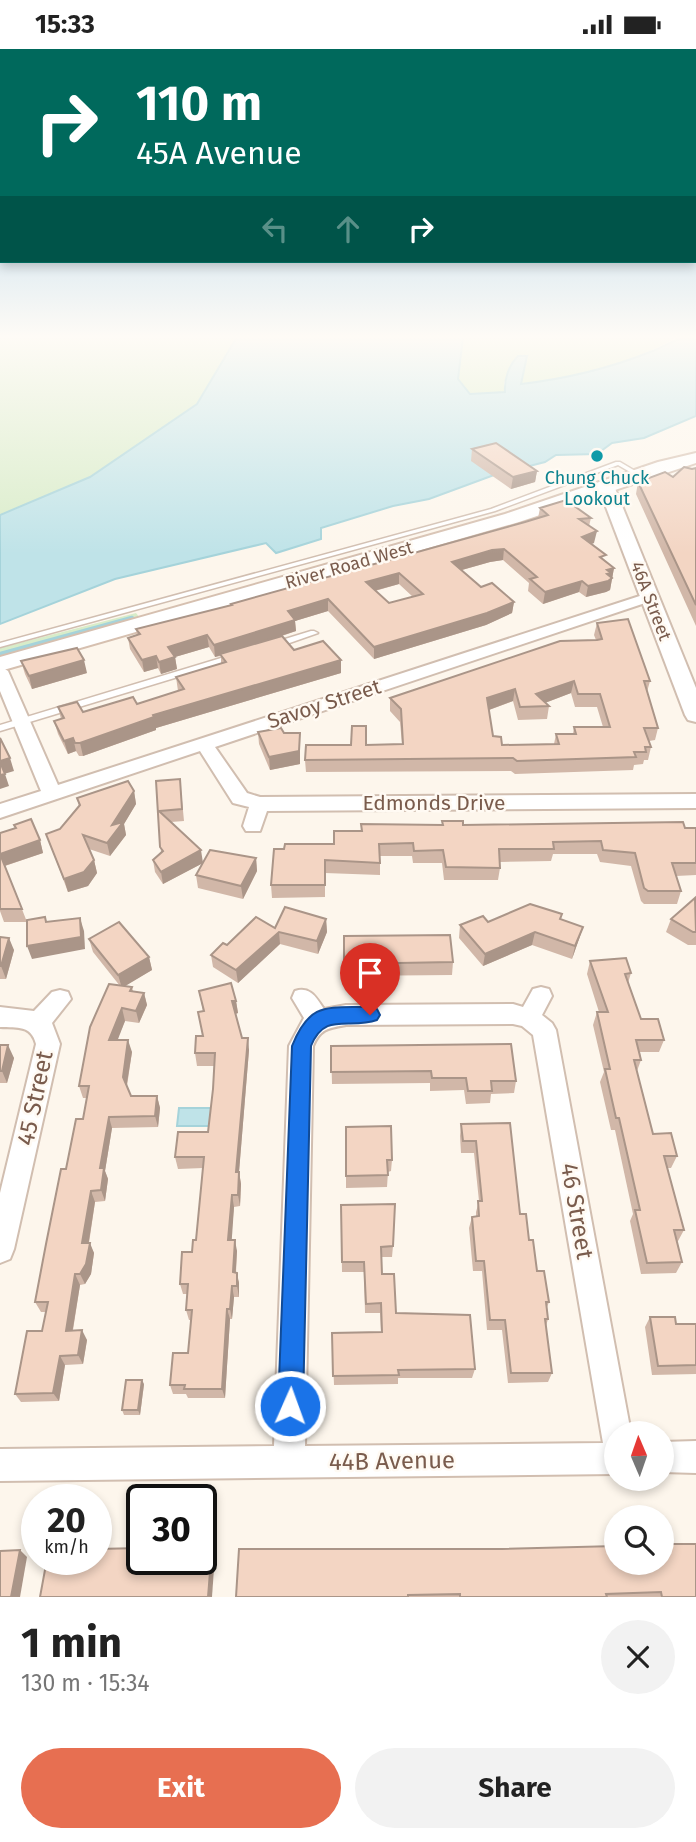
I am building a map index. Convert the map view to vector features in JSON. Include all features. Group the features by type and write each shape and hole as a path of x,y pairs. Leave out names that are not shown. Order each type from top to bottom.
{"main road":[{"name":"River Road West","path":"0,664 512,518 696,458"}],"street":[{"name":"46A Street","path":"606,486 649,597 691,690 696,715"},
{"name":"Savoy Street","path":"0,811 649,597"},
{"path":"0,671 52,794"},
{"path":"204,743 240,798 260,804 253,826"},
{"name":"Edmonds Drive","path":"260,804 696,801"},
{"path":"289,1462 301,1046 309,1027 319,1020 303,998"},
{"name":"45 Street","path":"0,1249 46,1058 46,1035 37,1023 60,999"},
{"name":"46 Street","path":"319,1020 346,1015 513,1014 535,1007 548,1038 613,1421"},
{"path":"0,1017 29,1019 37,1023"},
{"path":"674,1457 696,1457"},
{"name":"44B Avenue","path":"0,1465 604,1458"}],"lane":[{"path":"0,645 493,510 618,463 639,475"},
{"path":"260,649 314,633"},
{"path":"0,728 247,653"}],"green space":[{"path":"0,409 189,409 90,477 0,515"},
{"path":"136,613 140,618 0,659 0,648"}],"water":[{"path":"189,409 696,409 696,416 644,438 612,443 597,454 556,455 545,462 494,475 429,499 393,506 321,528 321,539 276,553 266,543 115,579 0,624 0,515 90,477"},
{"path":"179,1108 212,1108 210,1126 177,1126"}],"building":[{"path":"496,443 537,471 513,477 472,449"},
{"path":"684,467 696,468 696,605 638,482 665,472 673,477"},
{"path":"566,500 591,518 579,519 597,531 582,537 606,555 600,557 614,568 607,570 611,573 607,574 612,578 588,586 582,581 545,592 530,579 537,577 504,549 492,550 452,562 481,587 492,583 514,602 487,613 374,647 328,599 288,611 295,620 214,645 207,635 168,647 175,657 159,662 156,656 142,660 128,638 140,634 136,629 232,605 548,515 540,508","holes":["399,573 423,594 389,603 366,582"]},
{"path":"628,619 650,681 644,681 658,728 644,728 651,747 645,747 646,752 634,752 636,757 517,761 513,758 305,760 306,745 351,745 352,726 366,726 366,745 403,744 401,709 390,698 560,641 602,639 597,623","holes":["574,681 578,694 600,694 610,727 574,727 576,734 556,734 559,744 502,745 501,737 493,736 487,698 515,689 520,707 549,706 536,694"]},
{"path":"282,636 294,650 323,641 341,660 153,715 154,717 80,743 75,743 73,738 64,741 54,721 64,718 58,707 77,702 83,712 133,697 137,704 184,689 176,677 226,662 220,654"},
{"path":"77,648 84,660 29,676 21,661"},
{"path":"281,728 284,733 300,733 299,751 269,757 258,732"},
{"path":"0,738 10,758 0,761"},
{"path":"0,762 5,774 0,775"},
{"path":"180,779 182,809 159,811 201,850 161,872 153,860 163,851 160,847 156,781"},
{"path":"128,781 134,791 112,825 123,822 107,843 83,835 94,860 84,872 64,879 46,834 60,829 80,805 77,798"},
{"path":"31,819 40,840 0,854 0,833"},
{"path":"442,821 463,821 463,825 683,822 685,828 696,828 696,863 672,863 681,891 648,891 644,888 635,853 603,850 601,841 553,842 554,849 499,849 500,868 446,867 443,850 414,851 413,843 379,844 380,863 325,860 325,885 271,885 274,849 284,849 285,844 334,844 334,831 362,831 361,824 443,825"},
{"path":"210,850 256,858 241,886 196,875"},
{"path":"0,854 22,909 0,909"},
{"path":"695,898 696,932 693,932 671,919"},
{"path":"530,904 562,914 560,919 583,927 575,946 535,932 485,954 460,925 483,916 488,922"},
{"path":"285,907 326,919 317,941 279,932 236,970 211,955 223,943 227,945 256,917 275,928"},
{"path":"45,917 46,922 80,918 81,937 27,946 27,920"},
{"path":"119,922 149,957 118,975 89,939"},
{"path":"450,935 453,962 344,964 344,936"},
{"path":"0,937 9,938 1,966 0,966"},
{"path":"626,958 631,973 625,974 641,1019 658,1019 664,1040 636,1040 641,1060 634,1060 653,1134 671,1133 677,1156 664,1156 684,1230 674,1230 682,1262 647,1263 635,1210 640,1210 605,1069 610,1069 597,1012 608,1012 590,961"},
{"path":"231,983 236,1001 232,1001 242,1038 248,1038 236,1172 239,1172 238,1195 232,1195 228,1240 235,1240 233,1272 237,1273 237,1286 232,1286 230,1309 227,1309 222,1389 184,1389 185,1385 170,1385 173,1353 188,1353 192,1310 186,1310 188,1284 180,1284 182,1252 192,1252 193,1240 196,1240 204,1157 175,1157 178,1132 208,1132 215,1053 195,1053 196,1036 203,1036 198,1012 204,1011 199,991"},
{"path":"109,984 132,987 130,991 144,993 136,1011 122,1008 109,1040 128,1040 123,1077 131,1096 157,1096 155,1116 109,1117 100,1168 104,1168 101,1190 91,1191 82,1243 90,1243 86,1264 80,1274 75,1274 66,1331 82,1330 78,1355 60,1356 53,1393 15,1394 27,1331 42,1331 48,1302 35,1302 46,1244 61,1169 66,1169 76,1119 83,1119 89,1086 79,1086 90,1027"},
{"path":"511,1044 516,1081 491,1081 492,1091 468,1091 466,1078 432,1078 431,1071 331,1072 331,1046"},
{"path":"0,1045 8,1045 2,1071 0,1071"},
{"path":"510,1123 520,1214 526,1214 537,1271 544,1271 549,1302 546,1302 548,1319 545,1319 552,1373 511,1373 505,1320 490,1320 484,1261 476,1261 472,1217 479,1216 478,1201 482,1201 476,1141 463,1141 461,1124"},
{"path":"391,1126 392,1160 387,1160 388,1175 346,1176 346,1127"},
{"path":"395,1204 393,1246 381,1247 382,1274 394,1274 396,1313 470,1315 475,1369 398,1370 399,1375 333,1376 332,1333 382,1332 381,1303 366,1304 364,1262 342,1262 341,1205"},
{"path":"650,1317 675,1317 676,1324 696,1324 696,1365 658,1366"},
{"path":"126,1380 142,1380 138,1410 122,1410"},
{"path":"674,1544 696,1544 696,1597 662,1597 661,1592 606,1594 607,1597 460,1597 460,1594 408,1597 236,1597 239,1549 604,1546 604,1575 674,1575"},
{"path":"126,1548 126,1575 210,1575 208,1597 40,1597 44,1575 112,1575 112,1549"},
{"path":"20,1550 11,1597 0,1597 0,1551"}],"waterway":[{"path":"0,654 132,618"}],"place":[{"name":"Chung Chuck Lookout","path":"597,456"}],"route":[{"path":"290,1406 301,1046 309,1027 319,1020 331,1016 370,1015"}]}
